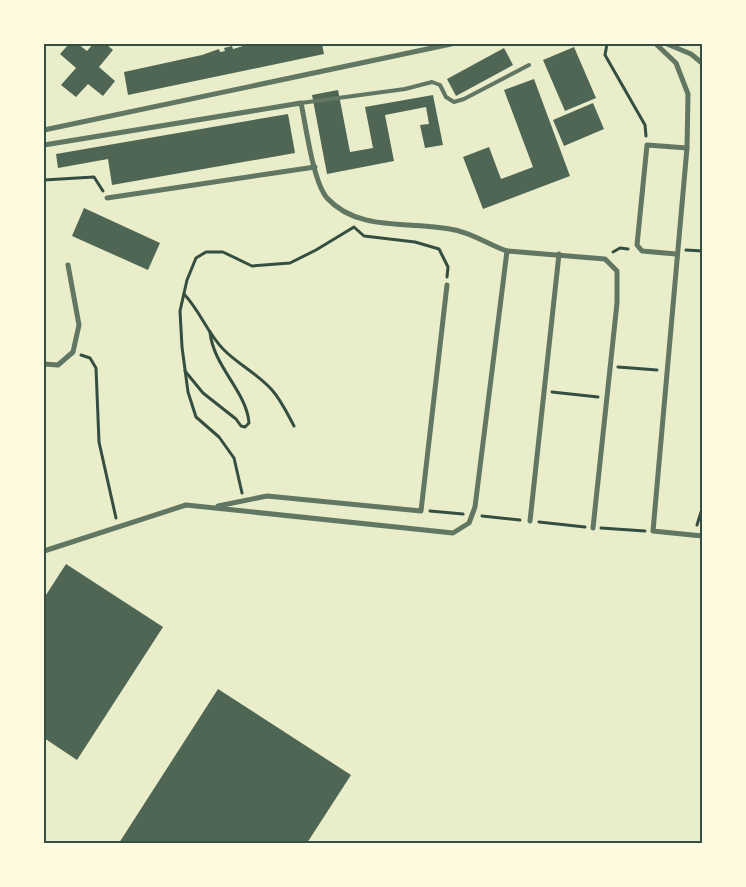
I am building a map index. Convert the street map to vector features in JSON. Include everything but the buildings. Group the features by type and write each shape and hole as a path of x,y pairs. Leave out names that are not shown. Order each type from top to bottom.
{"street":[{"path":"44,130 451,44"},
{"path":"656,44 676,63 688,94 688,148 676,254 653,531 702,536"},
{"path":"667,44 691,54 702,63"},
{"path":"44,145 301,103 318,182 327,198 353,216 365,221 450,228 474,235 492,246 507,251 559,254 605,260 617,271 617,303 593,528"},
{"path":"676,254 642,251 638,244 647,145 688,148"},
{"path":"107,198 315,167"},
{"path":"44,551 186,506 211,507 453,533 469,523 476,498 507,251"},
{"path":"530,521 559,254"},
{"path":"44,364 58,365 73,352 78,325 68,265"},
{"path":"211,507 268,496 422,510 447,285"}],"lane":[{"path":"156,44 174,44"},
{"path":"301,103 405,89 432,82 440,85 446,97 454,102 464,99 530,65"}],"path":[{"path":"607,44 605,55 645,125 647,145"},
{"path":"44,180 94,177 107,198"},
{"path":"353,216 354,227 364,236 415,242 440,249 448,267 447,285"},
{"path":"243,501 234,458 218,437 196,417 188,392 180,311 187,280 196,258 206,252 223,252 252,266 290,263 354,227"},
{"path":"686,250 702,251"},
{"path":"184,293 198,308 210,332 224,350 271,388 294,426"},
{"path":"185,370 204,393 236,419 241,426 245,427 249,423 243,402 224,372 210,340 210,332"},
{"path":"73,352 90,358 96,368 99,442 118,527"},
{"path":"610,366 666,371"},
{"path":"544,391 607,398"},
{"path":"694,535 702,509"},
{"path":"422,510 593,528 653,531"}]}
